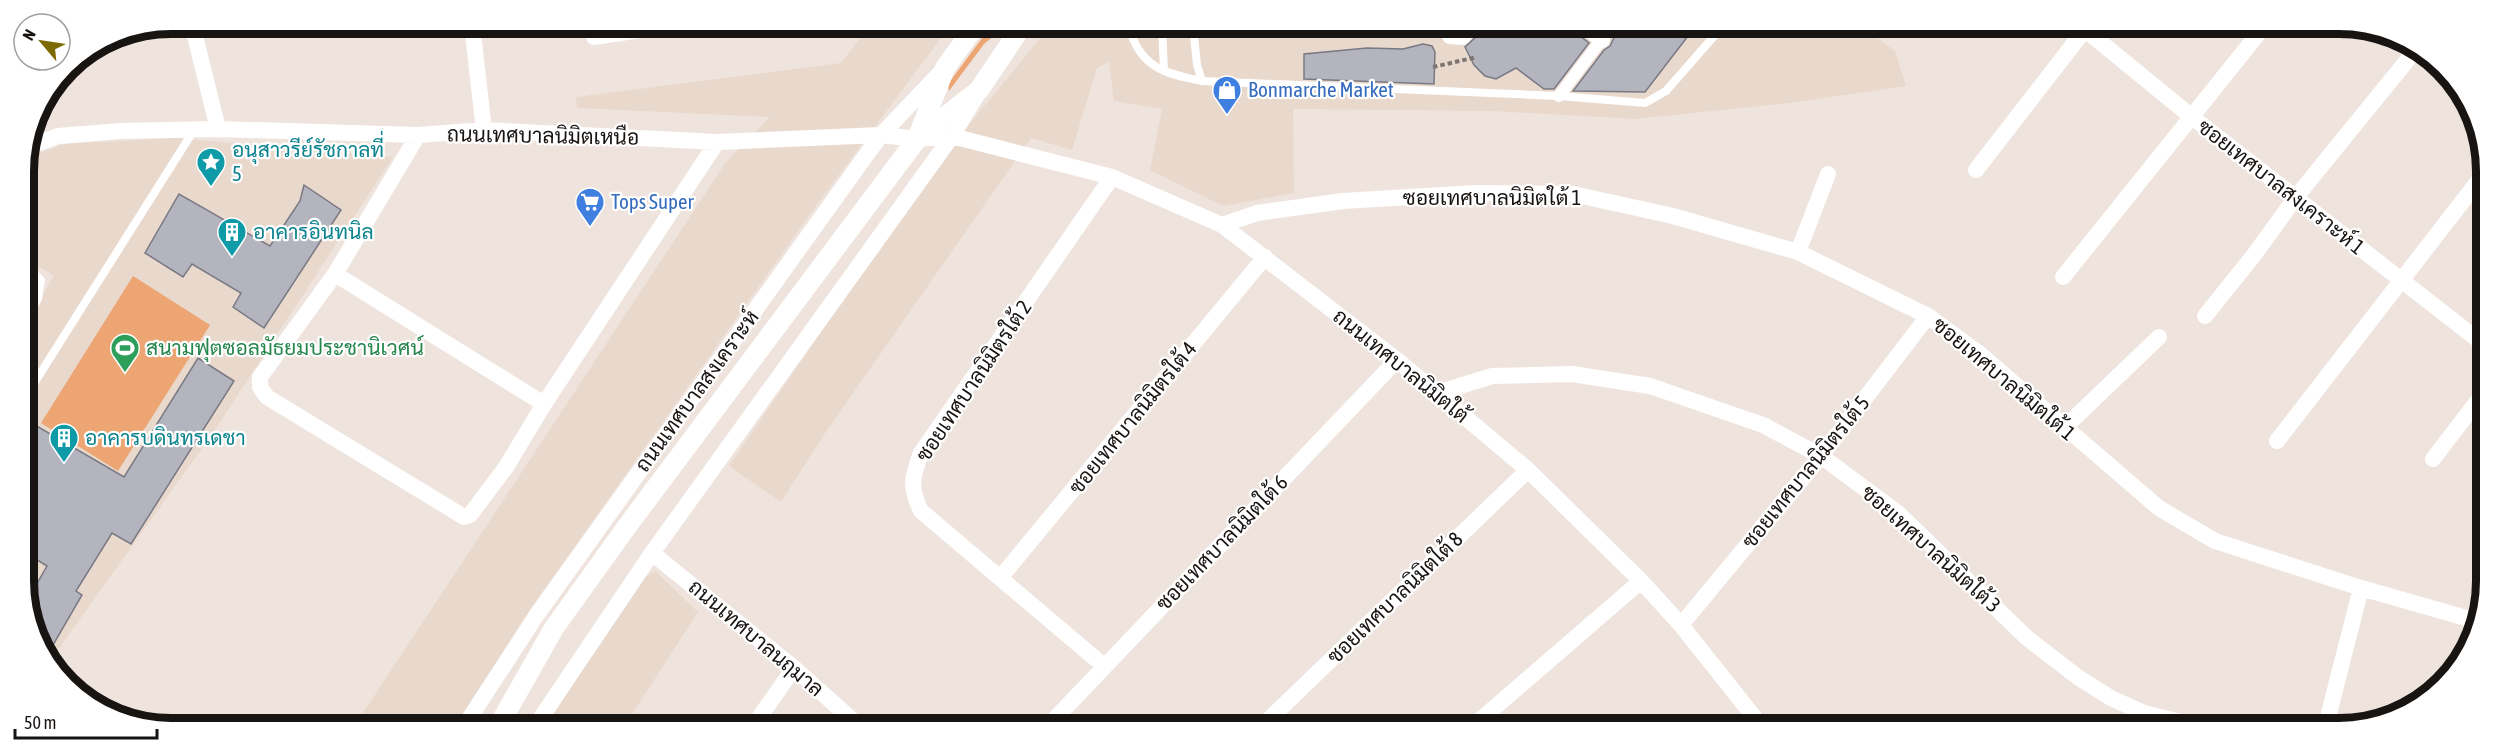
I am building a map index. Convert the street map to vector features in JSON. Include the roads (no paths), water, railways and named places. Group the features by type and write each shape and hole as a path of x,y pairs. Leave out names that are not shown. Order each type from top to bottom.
{"street":[{"path":"194,34 218,129"},
{"path":"473,34 484,130"},
{"path":"594,36 602,34"},
{"name":"ถนนเทศบาลสงเคราะห์","path":"470,718 536,616 881,135 945,69 969,34"},
{"name":"ถนนเทศบาลสงเคราะห์","path":"541,718 652,553 952,136 1017,34"},
{"path":"1450,36 1462,38 1466,34"},
{"path":"1559,96 1606,34"},
{"path":"1976,170 2080,34"},
{"name":"ซอยเทศบาลสงเคราะห์ 1","path":"2090,34 2192,117 2476,338"},
{"path":"2063,277 2258,34"},
{"path":"2205,316 2296,197 2411,56"},
{"name":"ถนนเทศบาลสงเคราะห์","path":"503,718 554,628 917,138 945,69"},
{"name":"ถนนเทศบาลสงเคราะห์","path":"917,138 980,90"},
{"name":"ถนนเทศบาลนิมิตเหนือ","path":"38,143 58,136 120,131 194,129 418,135 484,130 717,142 881,135 917,138 952,136"},
{"path":"418,135 335,274 260,377 260,387 267,397 464,517 470,515 506,467 544,404 717,142"},
{"name":"ถนนเทศบาลนิมิตใต้","path":"952,136 1112,177 1222,225 1397,360 1434,394 1528,470 1641,581 1681,625 1754,718"},
{"path":"1798,252 1828,174"},
{"name":"ซอยเทศบาลนิมิตรใต้ 2","path":"1104,666 921,511 913,494 912,479 921,453 1112,177"},
{"path":"2277,441 2476,184"},
{"name":"ซอยเทศบาลนิมิตใต้ 1","path":"1222,225 1257,213 1343,201 1476,194 1573,194 1673,216 1798,252 1928,316 1980,354 2159,508 2215,541 2361,588 2470,619"},
{"name":"ซอยเทศบาลนิมิตรใต้ 4","path":"1000,578 1265,257"},
{"path":"335,274 544,404"},
{"name":"ซอยเทศบาลนิมิตรใต้ 5","path":"1681,625 1821,456 1928,316"},
{"path":"2064,428 2159,337"},
{"name":"ซอยเทศบาลนิมิตใต้ 6","path":"1055,718 1397,360"},
{"name":"ซอยเทศบาลนิมิตใต้ 3","path":"1434,394 1492,376 1572,374 1650,386 1763,425 1821,456 1899,514 2027,638 2079,678 2111,698 2144,713 2164,718"},
{"path":"2433,459 2476,403"},
{"name":"ซอยเทศบาลนิมิตใต้ 8","path":"1270,718 1528,470"},
{"name":"ถนนเทศบาลนฤมาล","path":"652,553 794,668 850,718"},
{"path":"1482,718 1641,581"},
{"path":"2328,718 2361,588"},
{"path":"759,718 794,668"}],"lane":[{"path":"1131,34 1142,57 1164,71 1202,81 1559,96 1645,103 1666,91 1716,34"},
{"path":"1162,34 1164,71"},
{"path":"1194,34 1197,65 1202,81"},
{"path":"34,383 194,129"},
{"path":"35,274 41,280 38,299 35,305"}],"place":[{"name":"Bonmarche Market","path":"1227,116"},
{"name":"อนุสาวรีย์รัชกาลที่ 5","path":"211,188"},
{"name":"Tops Super","path":"590,228"},
{"name":"อาคารอินทนิล","path":"232,258"},
{"name":"สนามฟุตซอลมัธยมประชานิเวศน์","path":"125,374"},
{"name":"อาคารบดินทรเดชา","path":"64,464"}]}
